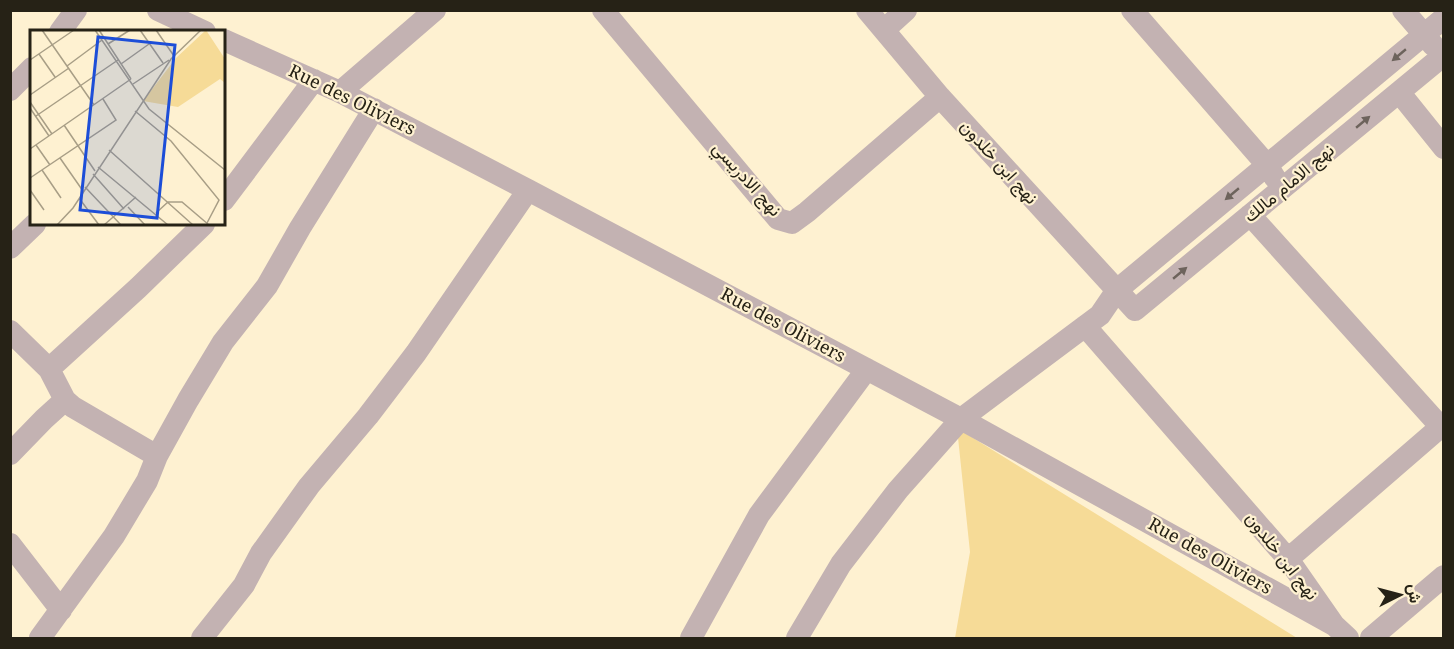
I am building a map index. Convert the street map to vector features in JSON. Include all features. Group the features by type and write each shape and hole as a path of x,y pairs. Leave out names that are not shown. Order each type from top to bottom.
{"street":[{"path":"61,30 76,10"},
{"path":"340,92 435,10"},
{"name":"نهج الادريسي","path":"603,10 778,219 792,223 940,97"},
{"name":"نهج ابن خلدون","path":"867,10 940,97 1135,310"},
{"path":"884,30 906,10"},
{"path":"1132,10 1267,165 1282,189"},
{"path":"1403,10 1443,56"},
{"path":"158,11 198,30"},
{"path":"797,639 841,564 898,490 961,418 1093,320 1117,290 1443,18"},
{"name":"Rue des Oliviers","path":"225,40 374,109 961,418 1341,632"},
{"name":"نهج الامام مالك","path":"1135,310 1443,56"},
{"path":"10,90 30,70"},
{"path":"225,199 314,80"},
{"path":"1399,92 1443,148"},
{"path":"46,636 61,610 114,536 147,481 157,456 188,400 224,342 267,286 374,109"},
{"path":"202,639 244,585 261,553 309,486 368,416 416,353 528,190"},
{"path":"1250,215 1442,425 1288,559"},
{"path":"10,248 34,225"},
{"path":"49,369 203,225"},
{"path":"1093,320 1135,310"},
{"name":"نهج ابن خلدون","path":"1093,320 1288,559 1341,632"},
{"path":"10,331 49,369 65,400 80,412 157,456"},
{"path":"691,639 759,515 867,369"},
{"path":"10,454 65,400"},
{"path":"10,544 61,610"},
{"path":"1371,639 1443,576"}],"shaded area":[{"path":"957,428 1297,638 955,638 970,552"}]}
